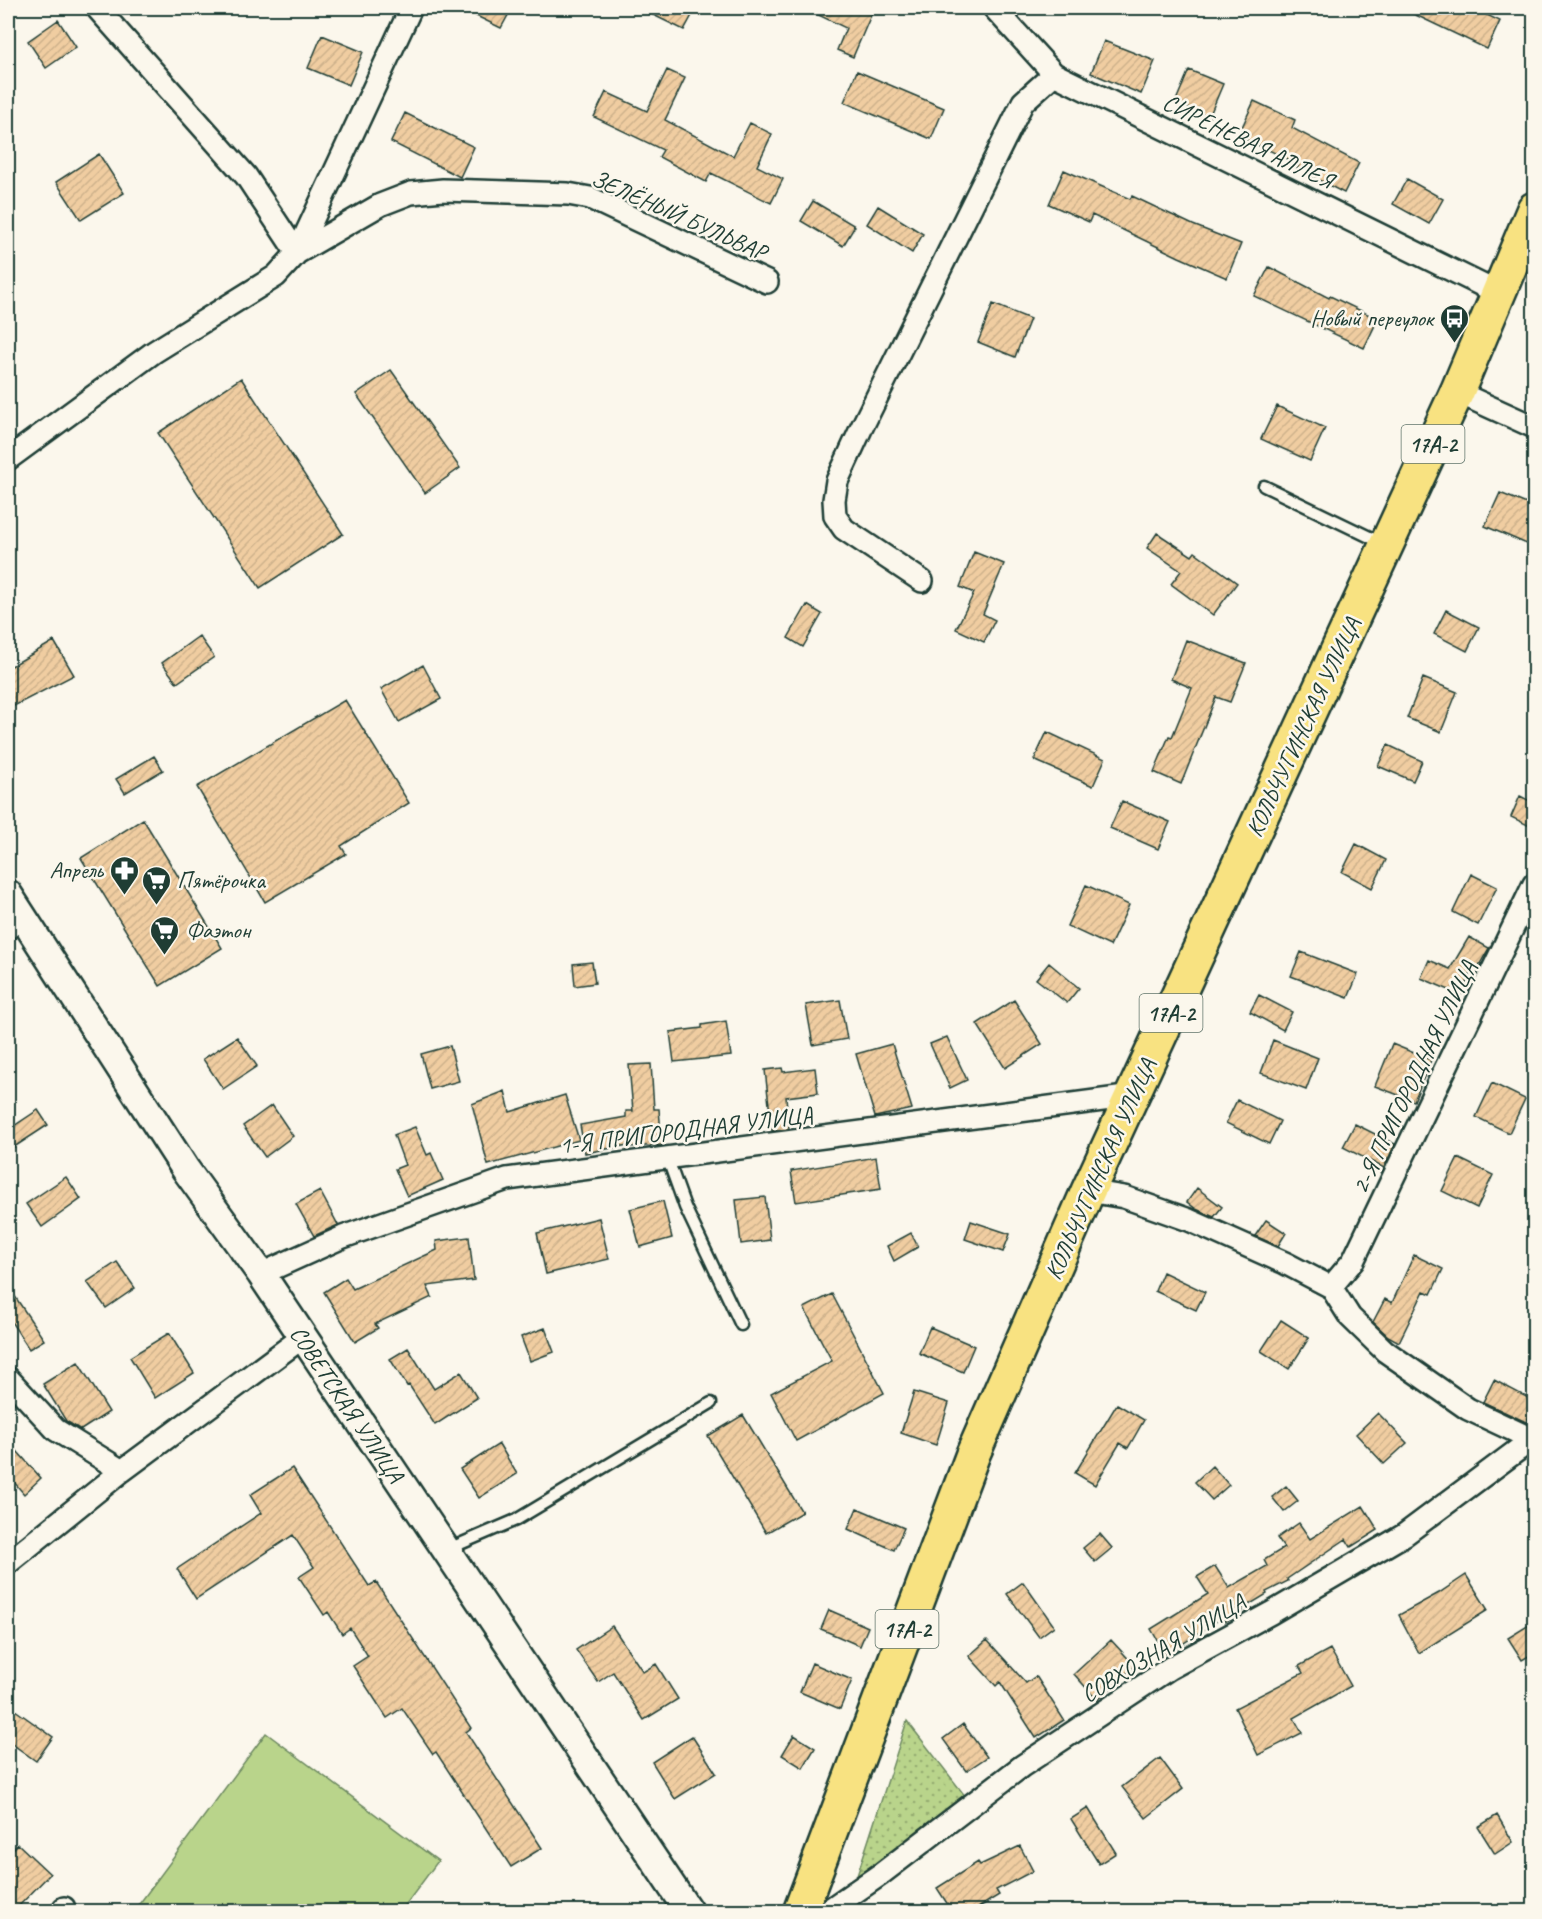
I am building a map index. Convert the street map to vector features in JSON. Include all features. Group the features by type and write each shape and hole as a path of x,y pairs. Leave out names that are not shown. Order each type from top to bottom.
{"main road":[{"name":"КОЛЬЧУГИНСКАЯ УЛИЦА","path":"800,1911 973,1454 1088,1191 1458,392 1534,209"}],"street":[{"path":"97,8 246,177 297,253"},
{"path":"8,459 154,352 276,276 297,253 411,8"},
{"name":"СИРЕНЕВАЯ АЛЛЕЯ","path":"994,8 1054,74 1500,294"},
{"path":"922,581 844,529 835,516 834,500 837,481 1023,102 1054,74"},
{"name":"ЗЕЛЁНЫЙ БУЛЬВАР","path":"297,253 380,205 411,193 443,190 568,194 590,198 767,282"},
{"path":"1458,392 1534,427"},
{"name":"2-Я ПРИГОРОДНАЯ УЛИЦА","path":"1331,1287 1353,1262 1534,884"},
{"name":"СОВЕТСКАЯ УЛИЦА","path":"8,894 15,923 261,1274 689,1911"},
{"name":"1-Я ПРИГОРОДНАЯ УЛИЦА","path":"261,1274 343,1237 507,1179 1133,1096"},
{"path":"1088,1191 1124,1197 1189,1220 1285,1263 1331,1287 1350,1317 1385,1351 1468,1409 1534,1440"},
{"path":"8,1563 122,1471 303,1337"},
{"path":"8,1378 56,1430 122,1471"},
{"name":"СОВХОЗНАЯ УЛИЦА","path":"826,1911 881,1874 1022,1766 1170,1668 1271,1613 1404,1535 1534,1440"}],"lane":[{"path":"1264,486 1387,545"},
{"path":"667,1157 685,1207 741,1325"},
{"path":"445,1551 516,1520 711,1403"}],"green space":[{"path":"907,1721 966,1797 855,1882"},
{"path":"266,1733 438,1861 401,1911 134,1911"}],"building":[{"path":"460,8 512,8 501,28"},
{"path":"639,8 696,8 684,30"},
{"path":"804,8 874,8 853,57 837,50 846,28"},
{"path":"1401,8 1472,8 1500,21 1487,49"},
{"path":"58,20 76,47 46,68 28,41"},
{"path":"322,35 363,52 349,85 308,68"},
{"path":"1104,41 1155,61 1141,94 1091,73"},
{"path":"667,70 685,78 665,120 733,156 750,123 772,134 757,166 783,179 771,203 711,173 706,182 659,157 663,150 594,117 606,92 647,111"},
{"path":"1189,70 1223,84 1209,117 1175,103"},
{"path":"857,71 944,108 931,139 844,102"},
{"path":"1254,101 1295,120 1292,128 1359,163 1344,193 1297,169 1299,164 1238,136"},
{"path":"405,113 474,147 460,177 391,142"},
{"path":"99,154 124,193 81,220 56,182"},
{"path":"1064,170 1130,199 1132,196 1193,225 1241,244 1227,278 1092,215 1089,222 1049,204"},
{"path":"1407,179 1443,199 1429,224 1393,204"},
{"path":"813,201 855,226 843,246 801,221"},
{"path":"878,206 923,234 912,253 867,224"},
{"path":"1269,267 1329,298 1330,296 1378,319 1364,348 1254,296"},
{"path":"993,304 1030,319 1015,357 978,342"},
{"path":"391,370 460,468 425,493 356,394"},
{"path":"241,378 343,534 260,588 158,433"},
{"path":"1277,406 1325,428 1310,461 1261,439"},
{"path":"1500,493 1534,507 1534,547 1485,526"},
{"path":"1157,533 1192,556 1195,552 1237,583 1213,615 1171,584 1181,571 1147,548"},
{"path":"974,552 1004,564 983,614 995,620 984,642 956,629 974,593 960,587"},
{"path":"807,605 822,614 803,647 788,638"},
{"path":"1446,610 1479,627 1467,651 1434,634"},
{"path":"199,636 214,657 177,683 162,663"},
{"path":"1186,640 1246,663 1230,702 1216,697 1181,784 1154,772 1169,736 1172,737 1192,688 1171,679"},
{"path":"54,641 74,675 8,709 8,668"},
{"path":"423,665 441,699 399,722 381,689"},
{"path":"1423,678 1457,692 1441,732 1407,718"},
{"path":"345,700 409,803 341,846 346,854 265,902 197,787"},
{"path":"1047,732 1105,759 1093,786 1034,760"},
{"path":"1388,745 1422,761 1413,781 1378,766"},
{"path":"154,756 163,770 125,793 116,779"},
{"path":"1520,796 1534,803 1534,828 1511,817"},
{"path":"1122,801 1170,822 1158,849 1110,828"},
{"path":"143,819 222,948 160,986 81,858"},
{"path":"1356,844 1386,860 1372,888 1342,872"},
{"path":"1471,874 1497,887 1478,925 1453,912"},
{"path":"1086,885 1129,905 1110,946 1067,926"},
{"path":"1469,937 1489,948 1477,969 1473,967 1461,995 1421,978 1429,960 1450,969"},
{"path":"1301,952 1358,974 1348,998 1291,976"},
{"path":"592,962 595,983 575,986 573,964"},
{"path":"1049,963 1079,988 1067,1003 1036,979"},
{"path":"1259,995 1292,1012 1283,1030 1250,1012"},
{"path":"840,1000 847,1039 813,1045 806,1005"},
{"path":"1014,1000 1042,1044 1005,1068 977,1024"},
{"path":"726,1021 731,1056 674,1062 670,1032 702,1028 702,1025"},
{"path":"237,1037 257,1066 223,1089 203,1059"},
{"path":"947,1037 967,1080 950,1088 930,1044"},
{"path":"1273,1040 1318,1058 1306,1090 1261,1073"},
{"path":"892,1044 912,1109 875,1117 856,1054"},
{"path":"1392,1044 1431,1060 1414,1101 1375,1086"},
{"path":"450,1046 459,1081 430,1089 421,1054"},
{"path":"651,1064 654,1109 659,1109 662,1145 628,1147 628,1145 585,1153 580,1125 626,1117 626,1111 633,1111 629,1065"},
{"path":"782,1068 783,1072 815,1068 818,1093 786,1097 789,1129 772,1131 765,1070"},
{"path":"1492,1083 1525,1099 1509,1133 1476,1117"},
{"path":"505,1091 510,1112 565,1095 579,1140 488,1165 472,1104"},
{"path":"1237,1100 1280,1121 1269,1144 1226,1123"},
{"path":"272,1105 293,1136 265,1157 243,1126"},
{"path":"38,1110 48,1125 8,1151 8,1130"},
{"path":"1355,1124 1395,1144 1384,1168 1343,1147"},
{"path":"415,1127 427,1155 431,1153 443,1180 407,1196 395,1169 405,1165 394,1135"},
{"path":"876,1157 881,1189 796,1202 791,1171"},
{"path":"1458,1158 1493,1175 1477,1208 1442,1191"},
{"path":"66,1177 81,1199 42,1227 26,1204"},
{"path":"1197,1188 1222,1207 1214,1217 1187,1202"},
{"path":"320,1191 338,1225 314,1236 296,1204"},
{"path":"765,1197 770,1240 741,1244 736,1200"},
{"path":"663,1201 672,1238 640,1247 630,1209"},
{"path":"599,1218 609,1259 546,1274 537,1233"},
{"path":"1266,1220 1286,1233 1278,1246 1255,1236"},
{"path":"971,1221 1010,1234 1003,1252 965,1239"},
{"path":"911,1233 918,1247 894,1261 887,1246"},
{"path":"469,1237 474,1280 427,1286 432,1297 375,1324 378,1328 355,1342 324,1292 346,1278 353,1289 437,1250 436,1241"},
{"path":"1414,1255 1443,1269 1431,1294 1424,1291 1399,1342 1388,1336 1373,1322 1385,1299 1392,1303"},
{"path":"117,1262 135,1288 106,1308 87,1282"},
{"path":"1163,1272 1205,1292 1196,1310 1155,1291"},
{"path":"8,1286 44,1340 29,1349 8,1317"},
{"path":"832,1294 884,1393 796,1441 771,1393 832,1361 804,1308"},
{"path":"1281,1320 1309,1338 1289,1369 1261,1351"},
{"path":"930,1327 974,1346 963,1372 919,1353"},
{"path":"545,1328 554,1352 530,1361 521,1337"},
{"path":"169,1333 194,1373 155,1398 130,1357"},
{"path":"408,1348 434,1389 461,1372 477,1398 435,1425 390,1359"},
{"path":"78,1362 109,1412 81,1430 66,1421 43,1384"},
{"path":"1494,1380 1534,1401 1526,1422 1483,1402"},
{"path":"914,1392 949,1403 936,1445 901,1433"},
{"path":"1117,1404 1144,1420 1128,1448 1120,1443 1095,1485 1075,1473"},
{"path":"1378,1413 1407,1443 1384,1464 1356,1434"},
{"path":"743,1415 802,1512 766,1533 708,1436"},
{"path":"499,1444 517,1474 479,1498 460,1469"},
{"path":"17,1451 41,1478 24,1494 8,1475 8,1460"},
{"path":"1212,1466 1229,1485 1212,1500 1195,1482"},
{"path":"292,1468 369,1586 376,1582 471,1728 466,1732 542,1848 511,1867 436,1752 433,1754 402,1708 387,1718 353,1666 368,1656 350,1628 342,1634 328,1612 324,1615 299,1577 314,1567 293,1535 196,1599 177,1569 261,1513 250,1495"},
{"path":"1286,1486 1298,1501 1284,1512 1272,1497"},
{"path":"1363,1506 1378,1530 1351,1547 1346,1539 1287,1579 1288,1581 1266,1592 1267,1594 1242,1609 1243,1611 1225,1622 1223,1617 1166,1655 1151,1629 1208,1594 1197,1577 1215,1566 1229,1588 1267,1566 1264,1560 1284,1548 1277,1538 1299,1523 1310,1539"},
{"path":"857,1508 904,1528 894,1550 848,1529"},
{"path":"1100,1534 1112,1548 1095,1562 1083,1548"},
{"path":"1466,1575 1488,1610 1419,1653 1399,1615"},
{"path":"1023,1582 1054,1626 1039,1637 1007,1594"},
{"path":"829,1610 868,1627 860,1646 821,1629"},
{"path":"1534,1622 1534,1653 1522,1660 1508,1638"},
{"path":"612,1626 643,1672 656,1664 678,1699 644,1720 613,1672 598,1682 576,1650"},
{"path":"987,1640 1026,1683 1036,1676 1064,1720 1036,1738 1000,1682 996,1686 969,1656"},
{"path":"1111,1640 1135,1666 1097,1700 1074,1674"},
{"path":"1330,1649 1351,1686 1294,1718 1302,1733 1258,1755 1235,1708 1303,1673 1299,1666"},
{"path":"812,1663 852,1680 840,1709 800,1692"},
{"path":"8,1705 53,1737 36,1761 8,1741"},
{"path":"963,1724 987,1757 966,1771 943,1739"},
{"path":"794,1735 815,1748 803,1768 782,1755"},
{"path":"692,1736 716,1773 675,1799 652,1762"},
{"path":"1160,1758 1183,1789 1146,1818 1122,1787"},
{"path":"1088,1808 1116,1853 1099,1864 1071,1819"},
{"path":"1497,1815 1513,1842 1495,1854 1478,1827"},
{"path":"18,1844 50,1874 14,1911 8,1911 8,1854"},
{"path":"1020,1846 1033,1871 996,1890 999,1895 973,1911 952,1911 937,1888 978,1862 980,1865"}],"place":[{"name":"Новый переулок","path":"1454,344"},
{"name":"Апрель","path":"124,896"},
{"name":"Пятёрочка","path":"156,906"},
{"name":"Фаэтон","path":"165,956"}]}
